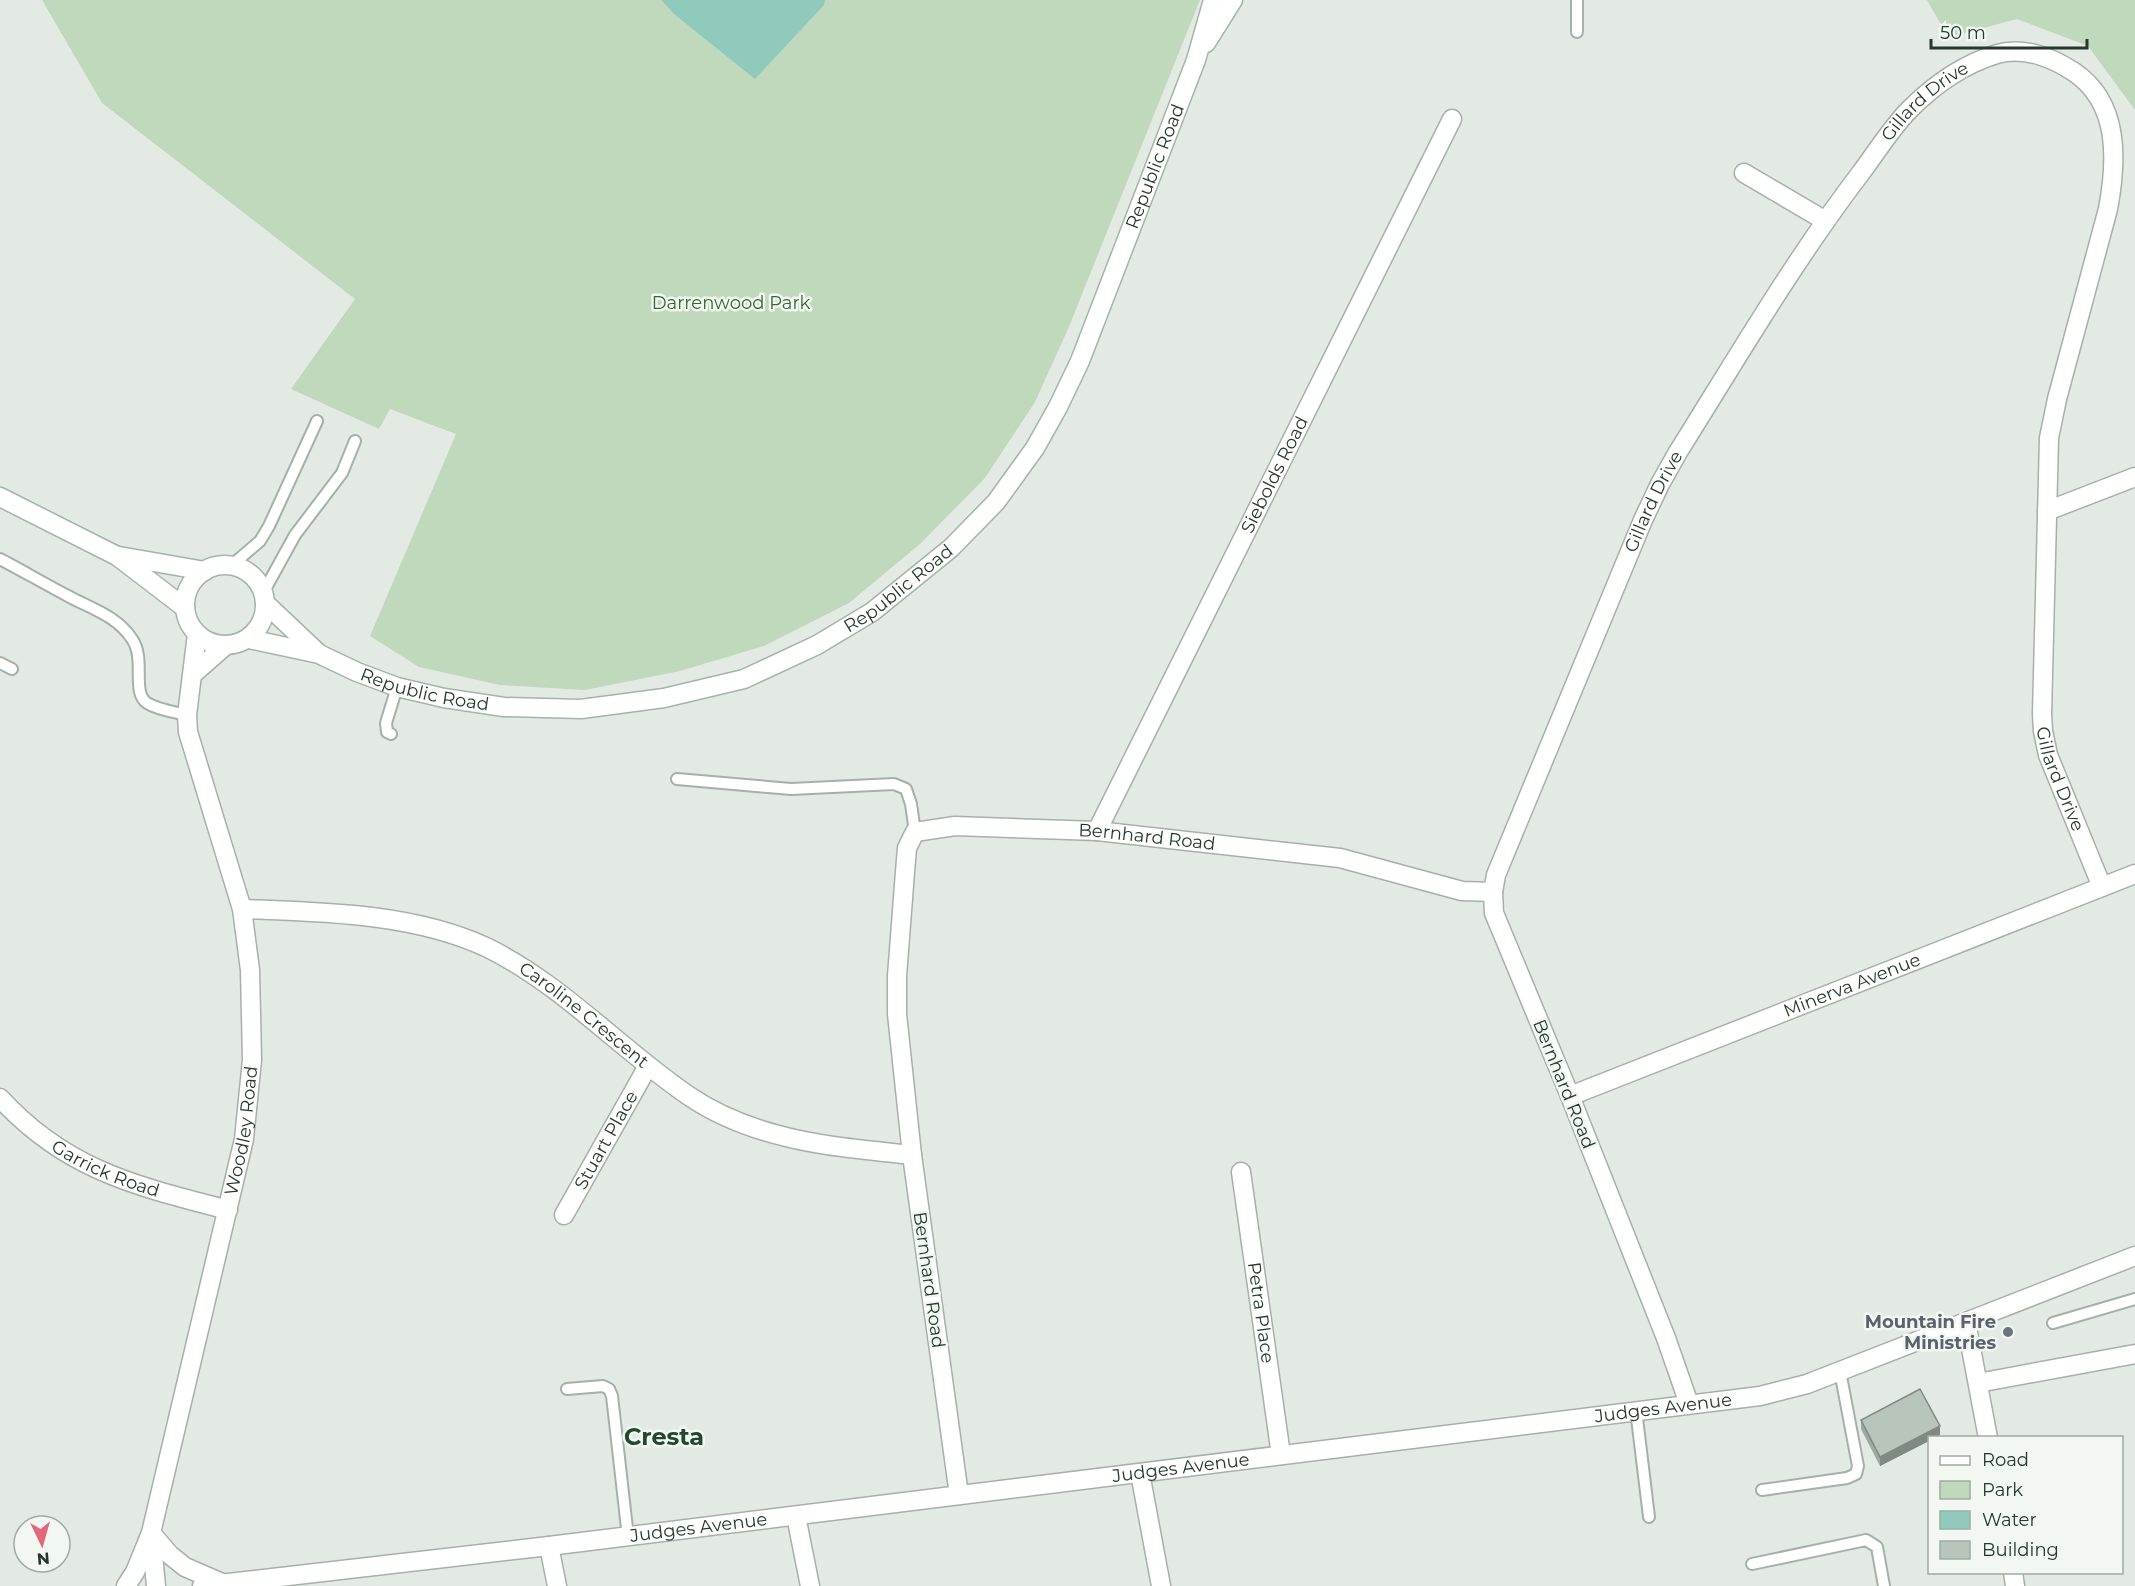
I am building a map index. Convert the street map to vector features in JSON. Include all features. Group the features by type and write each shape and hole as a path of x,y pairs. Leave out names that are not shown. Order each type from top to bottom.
{"street":[{"name":"Republic Road","path":"249,639 319,654 397,687 444,698 504,707 581,709 664,698 744,679 806,650 872,612 911,583 951,548 996,502 1035,448 1058,407 1080,362 1196,60 1213,0"},
{"name":"Republic Road","path":"1196,60 1233,0"},
{"name":"Gillard Drive","path":"1493,892 1496,875 1507,847 1638,531 1660,484 1824,220 1908,110 1939,83 1961,69 1999,53 2030,52 2058,61 2085,80 2101,102 2110,125 2115,151 2114,180 2108,209 2057,399 2049,438 2043,731 2048,755 2102,887"},
{"name":"Siebolds Road","path":"1097,831 1452,119"},
{"path":"1744,173 1824,220"},
{"path":"2047,511 2135,477"},
{"path":"0,497 117,556 185,608"},
{"path":"117,556 206,571"},
{"path":"232,565 247,571 258,582 264,598 265,612 260,627 249,639 234,645 218,645 203,640 197,634 185,614 185,599 190,584 206,571 216,566 232,565"},
{"name":"Republic Road","path":"264,598 319,654"},
{"name":"Woodley Road","path":"156,1586 151,1533 244,1139 252,1060 250,970 242,909 191,745 187,715 197,634"},
{"path":"193,674 226,645"},
{"name":"Bernhard Road","path":"959,1495 912,1155 899,1035 897,986 907,848 915,832 955,826 1097,831 1340,858 1462,891 1493,892 1494,913 1498,924 1570,1096 1666,1338 1689,1404"},
{"name":"Minerva Avenue","path":"1570,1096 2135,874"},
{"name":"Caroline Crescent","path":"242,909 367,917 448,933 488,948 526,971 648,1066 691,1097 725,1116 763,1131 800,1141 912,1155"},
{"name":"Stuart Place","path":"564,1215 648,1066"},
{"name":"Garrick Road","path":"0,1098 32,1131 57,1149 90,1167 138,1186 228,1210"},
{"name":"Petra Place","path":"1241,1172 1281,1455"},
{"name":"Judges Avenue","path":"202,1586 628,1537 1777,1393 1807,1384 2135,1256"},
{"path":"1966,1322 1988,1436"},
{"path":"1978,1383 2135,1354"},
{"path":"1140,1473 1161,1586"},
{"path":"796,1516 810,1586"},
{"path":"126,1586 135,1572 151,1533 170,1555 185,1567 223,1583"},
{"path":"549,1546 557,1586"}],"lane":[{"path":"1577,0 1577,32"},
{"path":"232,565 260,541 269,526 317,421"},
{"path":"264,598 295,535 342,473 355,441"},
{"path":"0,559 71,598 106,614 125,628 138,651 141,696 147,703 159,708 187,715"},
{"path":"0,663 12,669"},
{"path":"391,734 387,732 386,723 397,687"},
{"path":"677,779 791,789 894,784 906,789 915,832"},
{"path":"2053,1323 2135,1299"},
{"path":"1762,1490 1847,1478 1856,1474 1858,1466 1840,1371"},
{"path":"567,1389 603,1386 609,1389 612,1396 628,1537"},
{"path":"1636,1410 1649,1517"},
{"path":"1752,1564 1866,1540 1876,1547 1884,1586"}],"green space":[{"name":"Darrenwood Park","path":"42,0 1200,0 1068,329 1035,402 985,478 920,544 849,603 764,646 680,671 585,690 500,685 419,667 370,636 456,434 390,409 379,429 291,389 355,299 102,103"},
{"path":"1927,0 2135,0 2135,110 2088,46 2017,19 1957,35 1944,30"}],"water":[{"path":"661,0 825,0 824,5 755,79 674,14"}],"building":[{"path":"1920,1389 1940,1426 1880,1457 1861,1420"}],"place":[{"name":"Mountain Fire Ministries","path":"2008,1332"}],"district":[{"name":"Cresta","path":"664,1436"}]}
